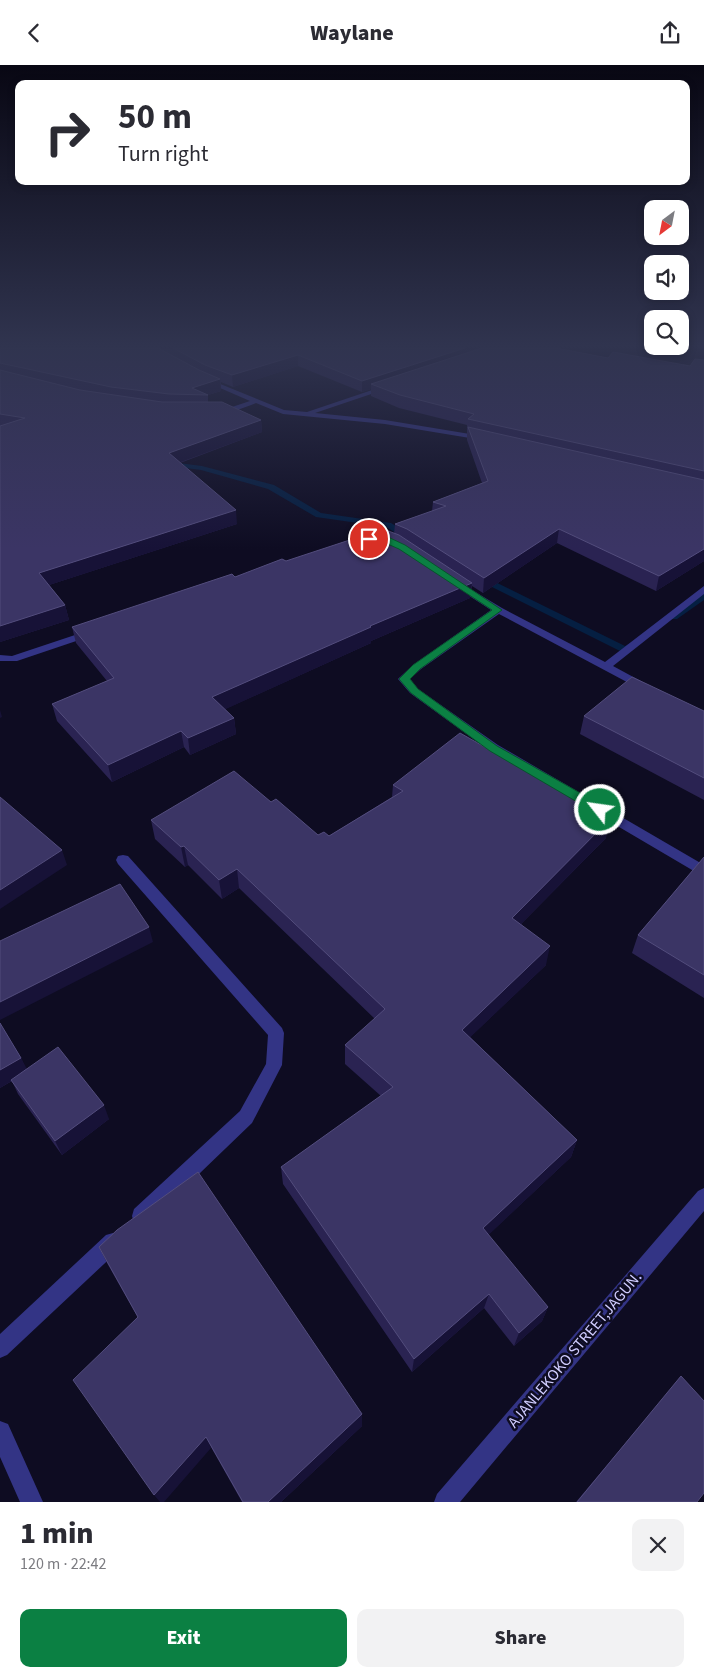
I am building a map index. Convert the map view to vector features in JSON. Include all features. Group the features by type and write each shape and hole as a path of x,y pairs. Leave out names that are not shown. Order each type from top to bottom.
{"street":[{"path":"315,415 385,422 490,440"},
{"path":"450,579 498,610 654,693"},
{"path":"606,666 704,589"},
{"path":"498,610 417,667 404,679 414,691 494,748 704,872"},
{"path":"0,658 14,659 99,630"},
{"path":"0,1348 246,1117 274,1065 276,1033 123,861"},
{"name":"AJANLEKOKO STREET,JAGUN.","path":"444,1502 704,1197"},
{"path":"0,1432 32,1502"}],"building":[{"path":"7,415 250,415 261,420 169,453 236,510 39,573 65,605 0,626 0,426 25,418"},
{"path":"473,415 704,415 704,471 468,419"},
{"path":"468,427 704,480 704,549 659,576 559,529 484,578 407,529 395,524 446,506 433,502 488,481"},
{"path":"383,529 399,535 472,583 370,626 212,697 234,718 188,738 181,731 108,765 52,704 114,678 72,627 232,574 235,577 282,559 286,561"},
{"path":"632,677 704,711 704,778 584,716"},
{"path":"460,733 611,818 512,918 550,946 462,1030 577,1140 483,1228 548,1307 519,1333 489,1294 414,1359 281,1167 393,1087 345,1045 385,1009 237,869 219,880 184,846 181,847 151,820 234,771 271,802 276,799 318,835 324,832 329,836 403,791 393,785"},
{"path":"0,797 62,850 0,890"},
{"path":"704,857 704,975 638,935"},
{"path":"120,884 149,927 0,1002 0,941"},
{"path":"0,1023 21,1058 0,1070"},
{"path":"58,1047 104,1105 55,1141 11,1080"},
{"path":"198,1172 362,1414 268,1502 243,1502 206,1437 154,1495 73,1380 138,1317 99,1247 117,1230"},
{"path":"681,1376 704,1401 704,1493 697,1502 577,1502"}],"waterway":[{"path":"166,463 202,468 271,487 319,515 388,525 409,537"},
{"path":"481,578 626,650 636,643"},
{"path":"673,617 704,596"}],"route":[{"path":"369,539 385,539 402,547 498,610 417,667 404,679 414,691 494,748 600,810"}]}
